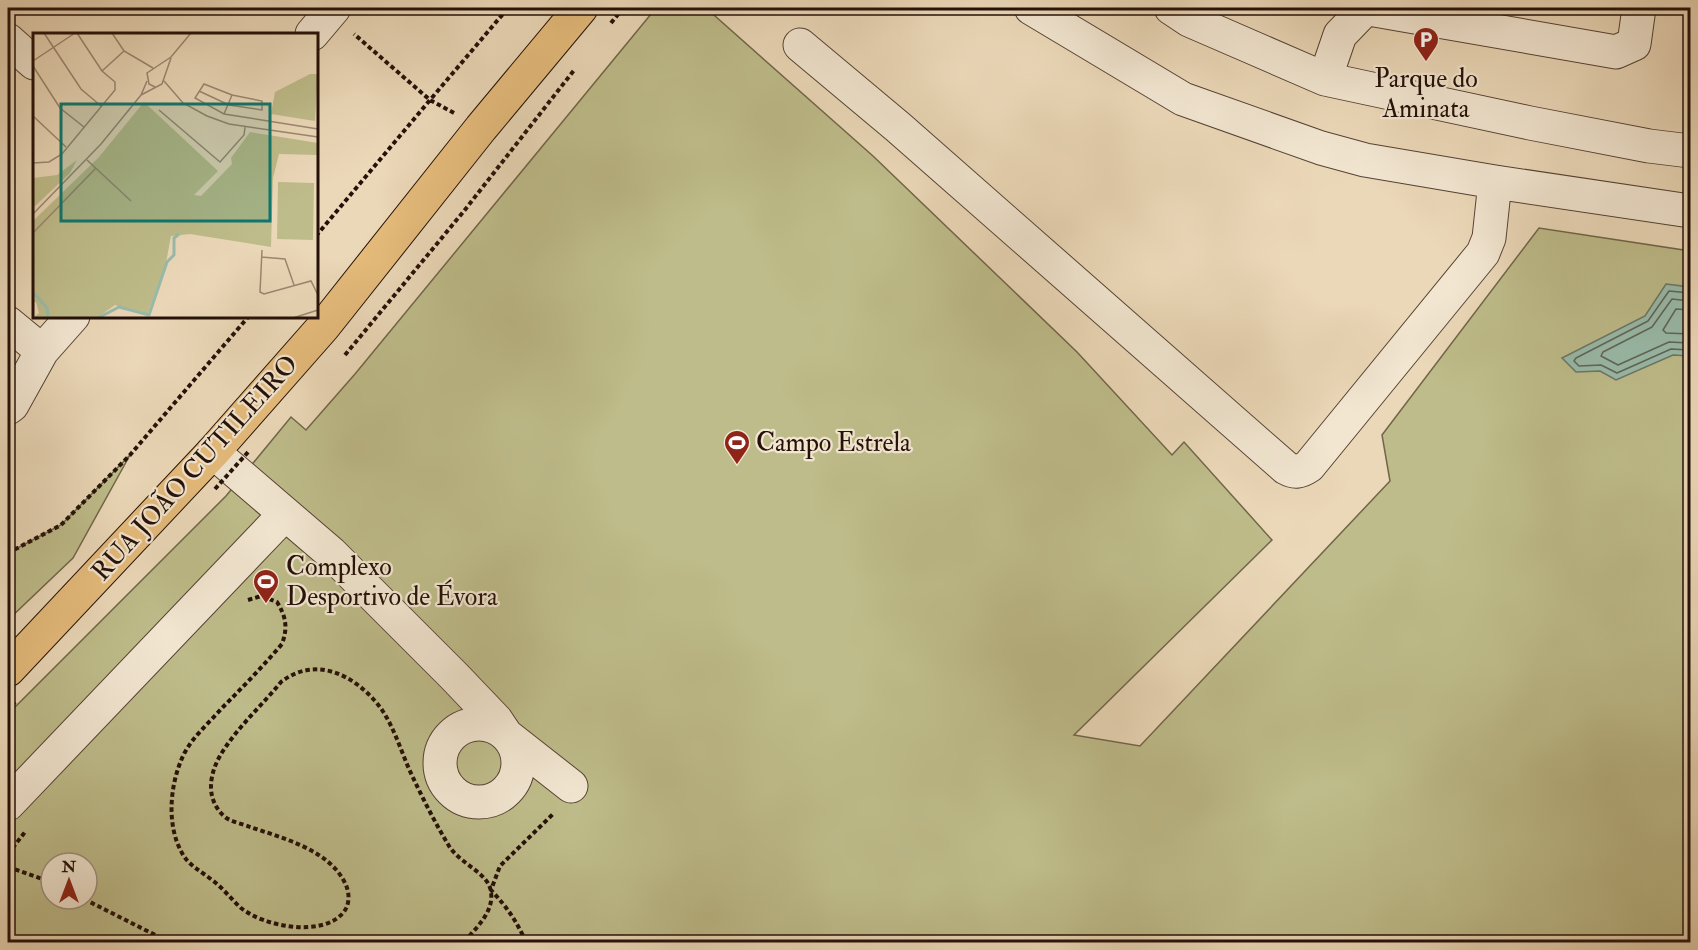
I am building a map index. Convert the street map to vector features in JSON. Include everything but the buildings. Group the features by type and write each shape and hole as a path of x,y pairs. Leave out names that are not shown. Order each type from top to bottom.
{"main road":[{"name":"RUA JOÃO CUTILEIRO","path":"8,670 213,452 324,326 481,128 581,8"}],"street":[{"path":"1031,8 1184,99 1321,148 1365,160 1690,211"},
{"path":"1171,8 1189,20 1325,79 1541,125 1649,146 1690,151"},
{"path":"1325,79 1340,35 1365,8 1616,52 1634,44 1639,8"},
{"path":"8,40 33,62"},
{"path":"800,45 898,127 1293,472 1302,471 1309,466 1483,253 1489,238 1495,182"},
{"path":"8,408 12,405 42,351 71,318"},
{"path":"8,323 42,351"},
{"path":"213,452 339,561 454,676 506,735 571,786"},
{"path":"8,804 284,515"}],"path":[{"path":"318,234 508,8"},
{"path":"325,16 430,100 481,128"},
{"path":"8,554 61,525 130,455 247,318"},
{"path":"215,489 249,451"},
{"path":"244,602 261,596 277,602 285,615 286,631 282,644 195,737 183,757 173,790 172,811 175,836 182,854 192,866 213,881 242,908 259,919 279,925 318,926 342,914 348,903 348,889 342,876 330,864 310,850 226,819 211,797 214,769 225,748 281,682 292,674 309,669 326,669 344,675 379,706 393,729 423,798 454,854 468,867 483,875 507,907 526,942"},
{"path":"464,942 484,919 490,906 492,890 500,866 562,804 571,786"},
{"path":"8,854 31,825"},
{"path":"8,867 39,878"},
{"path":"99,907 168,942"}],"shaded area":[{"name":"Campo Estrela","path":"656,8 706,8 873,156 1077,352 1172,455 1184,442 1272,540 1074,735 1140,746 1390,481 1382,435 1539,228 1690,251 1690,942 8,942 8,714 226,496 291,417 306,430 355,374"},
{"path":"130,455 73,558 8,620 8,553 61,525"}],"water":[{"path":"1666,284 1690,287 1690,356 1673,355 1616,380 1600,371 1576,372 1562,358 1645,316"}],"place":[{"name":"Parque do Aminata","path":"1426,63"},
{"name":"Campo Estrela","path":"737,466"},
{"name":"Complexo Desportivo de Évora","path":"266,605"}]}
